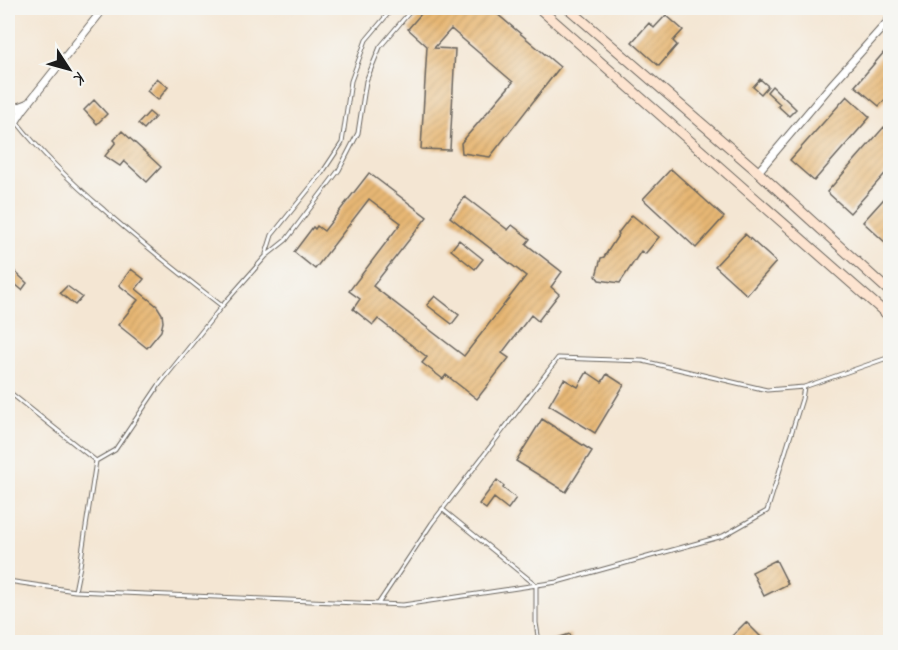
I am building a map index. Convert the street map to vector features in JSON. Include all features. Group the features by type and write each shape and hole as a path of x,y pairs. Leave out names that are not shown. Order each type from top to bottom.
{"main road":[{"path":"539,8 891,317"},
{"path":"568,8 758,172 891,292"}],"street":[{"path":"8,125 16,122 104,8"},
{"path":"758,172 891,19"},
{"path":"8,111 29,103"}],"lane":[{"path":"266,256 272,235 322,173 342,143 351,81 366,40 393,8"},
{"path":"96,461 115,450 159,385 222,306 266,256 286,240 339,170 358,133 366,81 380,47 413,8"},
{"path":"16,122 33,143 80,190 148,248 222,306"},
{"path":"378,604 442,509 558,358 643,361 767,390 804,387 891,357"},
{"path":"8,581 75,591 403,605 557,582 723,536 767,511 804,387"},
{"path":"8,391 96,461"},
{"path":"75,591 96,461"},
{"path":"442,509 536,585"},
{"path":"536,585 536,623 539,642"}],"building":[{"path":"426,8 490,8 560,67 490,157 462,153 461,143 513,82 451,29 434,48 455,49 450,150 421,149 427,46 408,29"},
{"path":"666,15 683,30 673,41 677,45 659,66 632,42 649,23 654,28"},
{"path":"891,44 891,93 879,106 855,86"},
{"path":"157,78 168,87 158,100 147,91"},
{"path":"760,79 768,86 761,94 753,87"},
{"path":"772,86 796,109 789,116 767,92"},
{"path":"847,96 870,117 814,181 790,160"},
{"path":"94,100 107,114 97,124 84,110"},
{"path":"149,112 155,117 144,129 138,124"},
{"path":"884,127 891,133 891,167 850,213 827,192"},
{"path":"122,131 161,167 147,182 124,161 120,166 105,156"},
{"path":"671,169 724,217 696,248 643,199"},
{"path":"369,173 427,217 373,286 464,356 526,276 450,217 465,197 508,230 512,225 530,239 526,244 562,272 551,287 559,294 538,321 531,315 502,353 509,358 477,399 446,375 443,379 422,363 427,357 378,319 373,325 353,309 360,299 349,291 401,223 369,199 315,269 294,252 313,227 315,229 317,226 324,231"},
{"path":"891,191 891,240 887,244 863,222"},
{"path":"632,215 659,237 645,254 641,251 620,283 599,280 596,276 601,258 604,257"},
{"path":"745,234 776,262 747,295 715,266"},
{"path":"459,240 483,259 475,269 451,250"},
{"path":"8,265 27,283 22,290 15,284 13,287 8,282"},
{"path":"131,269 144,279 136,289 157,306 162,314 161,331 147,348 118,325 138,300 119,285"},
{"path":"67,286 82,297 75,305 60,293"},
{"path":"435,296 459,315 452,324 427,305"},
{"path":"587,372 602,382 607,374 624,385 595,433 549,405 564,379 578,387"},
{"path":"542,419 592,451 566,492 516,461"},
{"path":"497,480 516,498 508,509 494,498 486,509 479,504"},
{"path":"776,560 788,584 764,596 752,572"},
{"path":"746,622 763,639 760,642 726,642"},
{"path":"570,634 573,642 548,642 548,641"}]}
